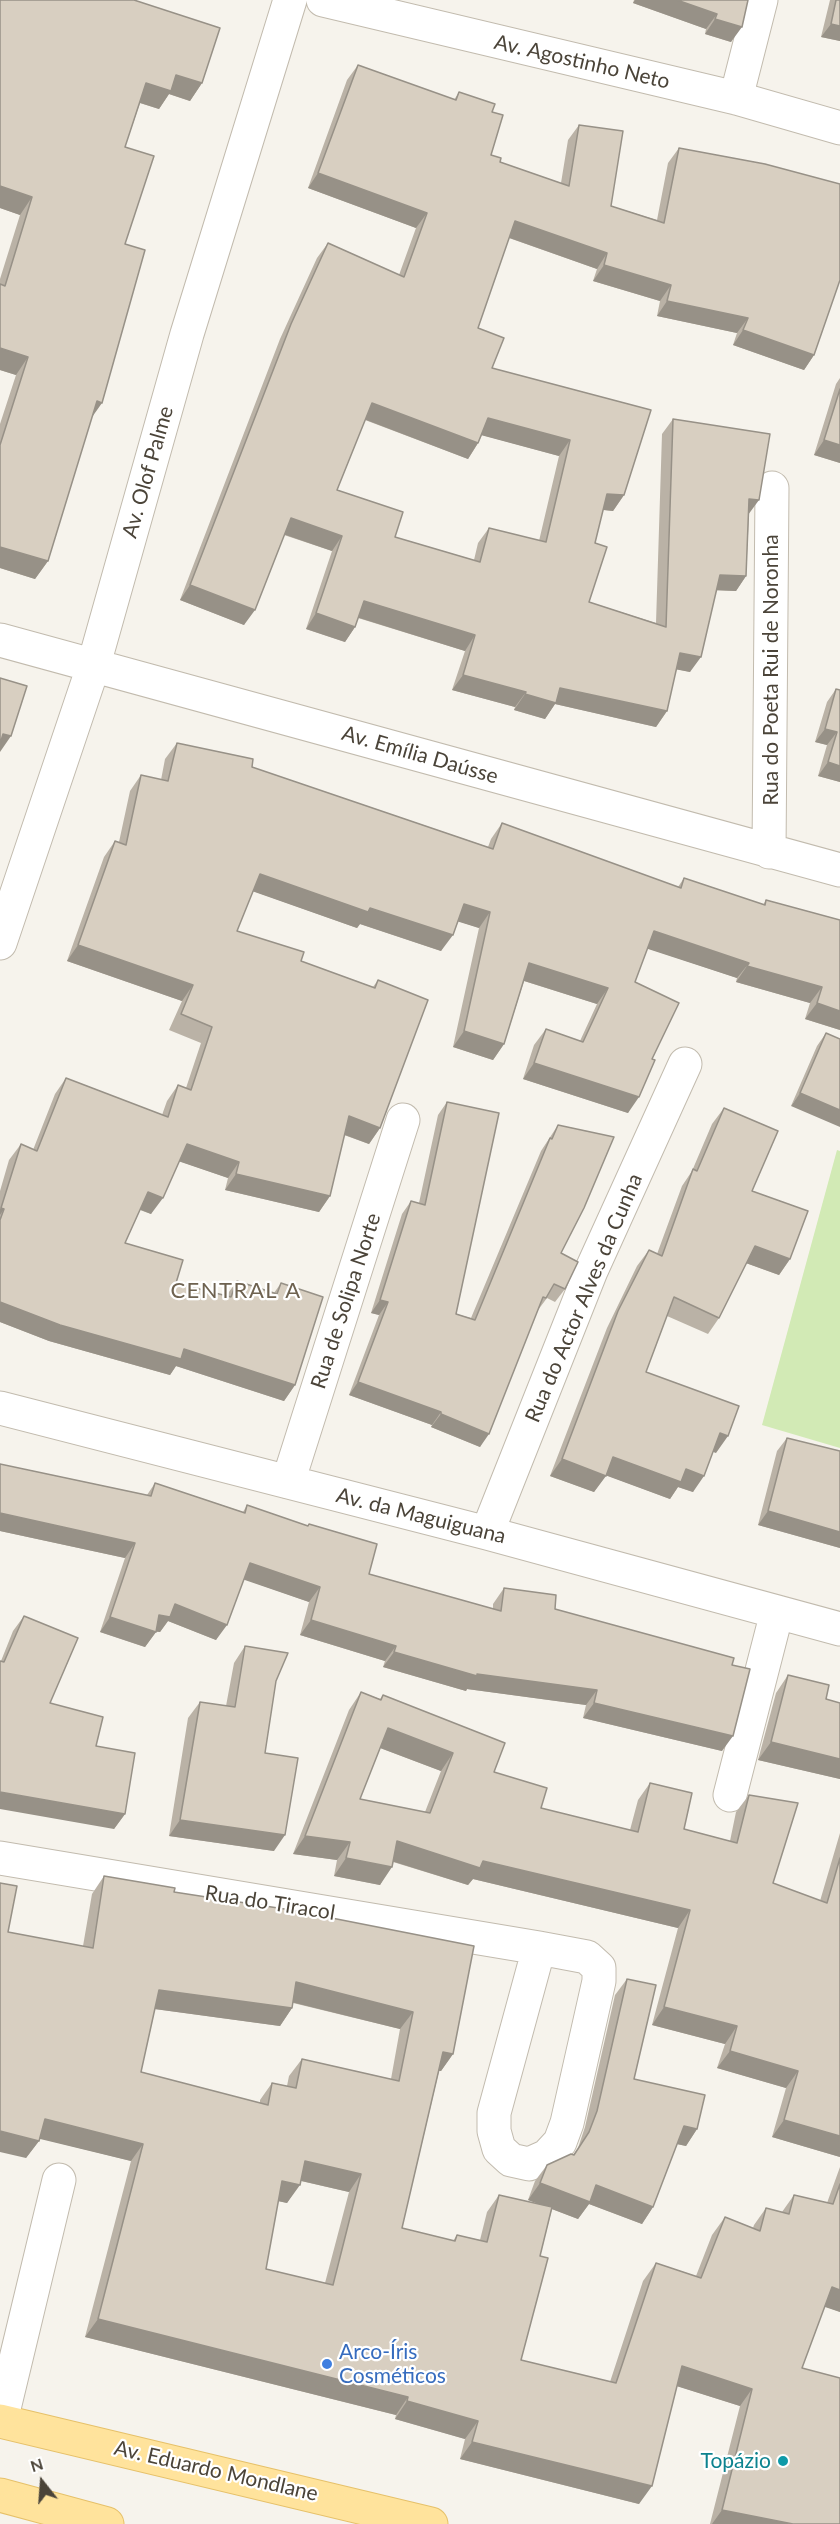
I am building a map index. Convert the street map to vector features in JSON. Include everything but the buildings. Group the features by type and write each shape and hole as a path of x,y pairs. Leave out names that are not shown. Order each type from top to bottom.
{"main road":[{"name":"Av. Eduardo Mondlane","path":"1,2421 431,2524"},
{"path":"0,2496 107,2524"}],"street":[{"name":"Av. Olof Palme","path":"0,943 94,664 187,334 290,0"},
{"name":"Av. Agostinho Neto","path":"322,0 736,98 840,128"},
{"path":"736,98 761,0"},
{"name":"Rua do Poeta Rui de Noronha","path":"769,852 772,488"},
{"name":"Av. Emília Daússe","path":"0,640 840,870"},
{"name":"Rua do Actor Alves da Cunha","path":"487,1533 591,1271 685,1064"},
{"name":"Rua de Solipa Norte","path":"288,1482 403,1120"},
{"name":"Av. da Maguiguana","path":"0,1408 487,1533 840,1629"},
{"path":"730,1795 777,1612"},
{"name":"Rua do Tiracol","path":"0,1858 539,1948 587,1957 600,1968 599,1981 560,2142 547,2156 529,2164 511,2160 499,2149 494,2131 494,2113 539,1948"},
{"path":"1,2421 59,2180"}],"green space":[{"path":"837,1150 840,1151 840,1448 762,1425"}],"place":[{"name":"Arco-Íris Cosméticos","path":"327,2364"},
{"name":"Topázio","path":"783,2461"}],"district":[{"name":"CENTRAL A","path":"236,1291"}]}
